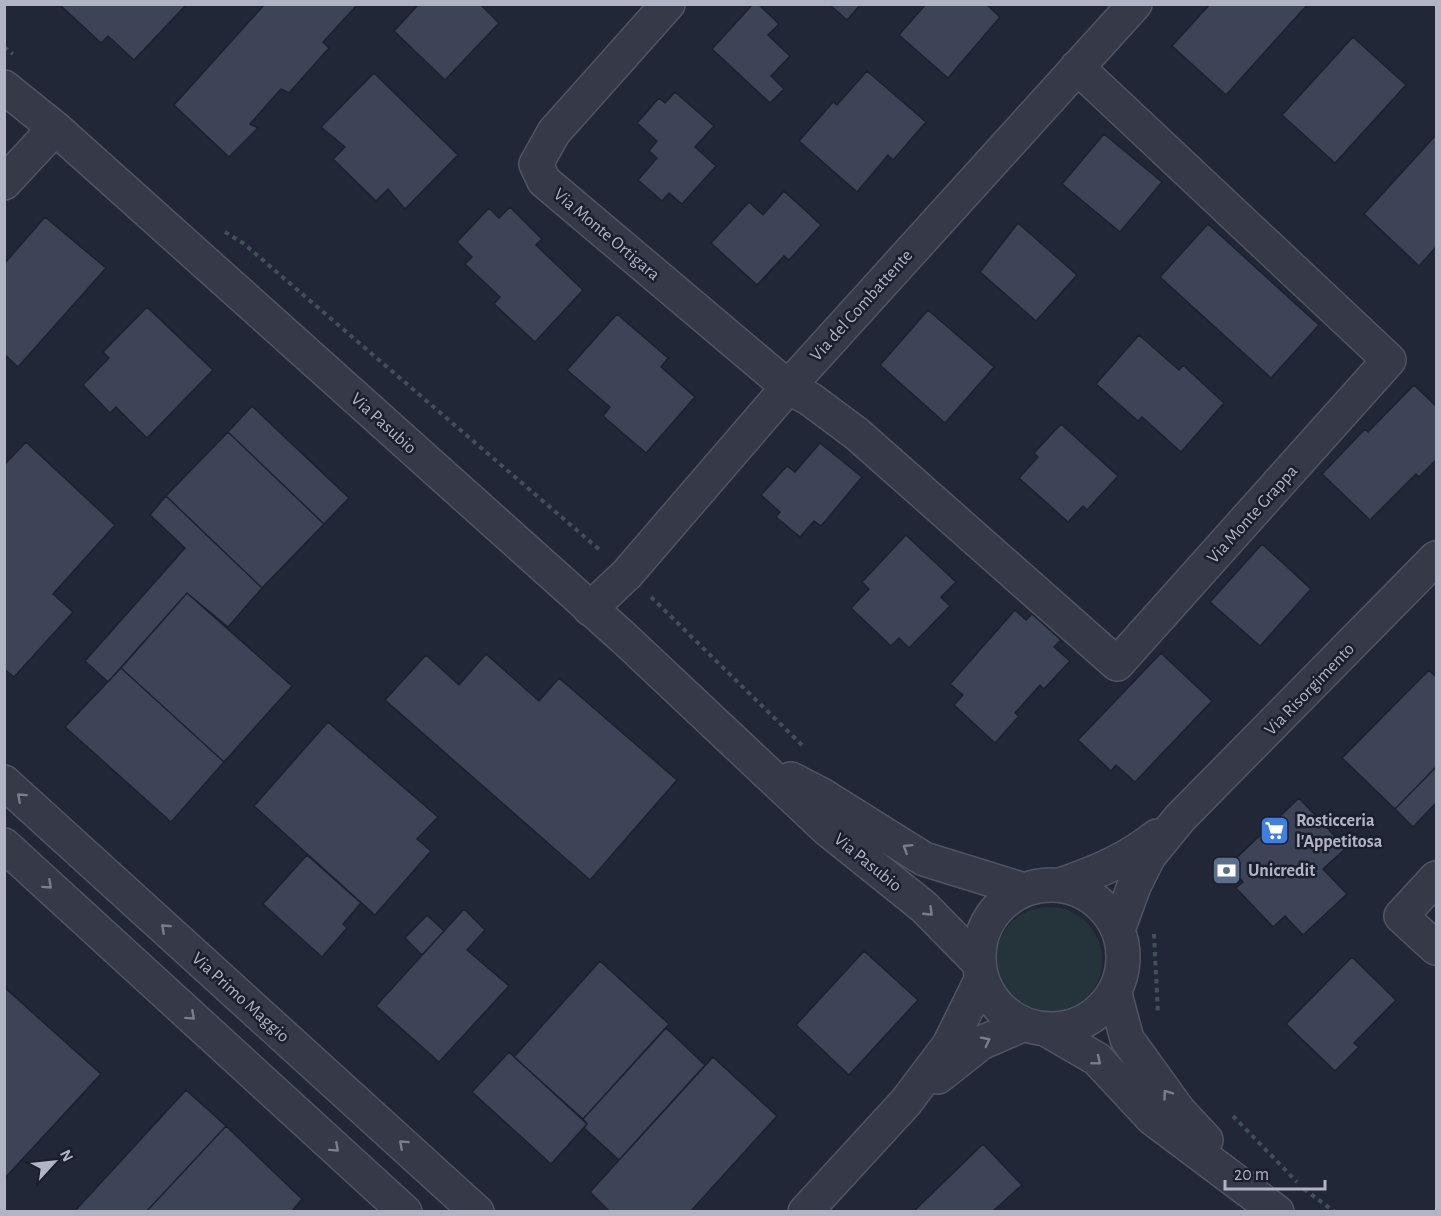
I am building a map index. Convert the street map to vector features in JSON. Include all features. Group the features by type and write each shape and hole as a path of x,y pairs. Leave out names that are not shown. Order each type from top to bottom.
{"street":[{"name":"Via Monte Ortigara","path":"668,4 554,132 536,164 544,181 788,387"},
{"name":"Via del Combattente","path":"590,609 627,574 788,387 1135,4"},
{"name":"Via Monte Grappa","path":"788,387 810,399 856,434 1118,664 1389,360 1077,67"},
{"name":"Via Pasubio","path":"13,74 55,128 590,609 759,763 828,830 924,907 979,971"},
{"path":"4,183 55,128"},
{"name":"Via Risorgimento","path":"1119,927 1134,886 1149,856 1180,819 1437,558"},
{"name":"Via Pasubio","path":"759,763 822,795 924,859 1021,889"},
{"name":"Via Primo Maggio","path":"4,782 477,1212"},
{"name":"Via Risorgimento","path":"1021,889 1063,884 1096,873 1133,855 1180,819"},
{"path":"4,845 405,1212"},
{"path":"1437,878 1401,915 1437,948"},
{"name":"Via Risorgimento","path":"906,1102 981,1043 1034,1028 1086,1022 1115,994 1123,973 1124,950 1119,927 1101,902 1063,884"},
{"path":"805,1212 906,1102 949,1045 979,971 988,918 1021,889"},
{"path":"979,971 997,1007 1096,1059 1152,1118 1270,1206"},
{"path":"1115,994 1127,1039 1173,1103 1270,1206"},
{"path":"409,1212 441,1178"}],"path":[{"path":"4,47 13,74"},
{"path":"223,231 243,243 627,574 807,750"},
{"path":"1154,931 1158,1019"},
{"path":"1225,1108 1305,1190 1335,1212"}],"shaded area":[{"path":"1049,907 1069,911 1086,923 1098,940 1102,960 1098,980 1086,997 1069,1009 1049,1013 1029,1009 1012,997 1000,980 996,960 1000,940 1012,923 1029,911"}],"building":[{"path":"59,4 186,5 134,60 108,36 101,43"},
{"path":"265,4 358,4 323,42 329,48 289,93 281,89 250,124 258,128 229,157 174,105"},
{"path":"419,4 480,4 499,23 445,80 394,31"},
{"path":"753,4 758,4 779,24 768,35 790,56 771,76 784,89 770,103 712,49"},
{"path":"829,4 861,4 847,20"},
{"path":"926,4 986,4 1000,17 948,78 899,35"},
{"path":"1210,4 1308,4 1226,95 1172,46"},
{"path":"1353,37 1406,85 1335,163 1282,115"},
{"path":"867,71 926,122 893,160 888,155 857,192 799,141 833,102 837,105"},
{"path":"374,73 458,155 405,209 388,189 376,201 333,159 345,147 321,127"},
{"path":"675,92 714,126 695,147 716,166 682,204 669,193 662,201 638,180 657,158 649,151 657,141 637,123 659,98 665,103"},
{"path":"1104,134 1162,182 1120,232 1062,184"},
{"path":"1436,135 1436,247 1419,266 1364,214"},
{"path":"784,191 821,225 789,260 784,256 757,285 711,243 749,202 763,215"},
{"path":"510,207 542,239 536,245 583,290 535,342 494,304 500,297 465,264 472,257 457,242 489,208 499,218"},
{"path":"45,217 106,268 18,367 4,354 4,264"},
{"path":"1018,223 1077,275 1036,321 980,272"},
{"path":"1208,224 1319,325 1271,378 1160,277"},
{"path":"147,307 213,370 147,438 116,407 110,413 83,385 109,358 103,352"},
{"path":"928,310 994,367 945,423 880,365"},
{"path":"617,314 668,358 661,367 695,397 646,453 603,416 610,407 567,370"},
{"path":"1139,335 1179,370 1183,365 1224,403 1181,452 1142,417 1138,421 1096,384"},
{"path":"1414,385 1436,406 1436,460 1419,477 1416,474 1370,520 1322,474 1365,429 1368,432"},
{"path":"252,406 349,498 324,524 228,432"},
{"path":"1061,424 1118,476 1087,510 1083,506 1068,522 1019,478 1038,457 1034,453"},
{"path":"228,432 324,524 262,588 166,496"},
{"path":"26,442 115,525 53,594 73,612 14,677 4,669 4,465"},
{"path":"820,443 862,477 821,526 814,521 800,537 776,517 780,512 761,495 787,466 795,472"},
{"path":"166,496 262,588 228,627 187,593 108,682 85,661 185,548 150,515"},
{"path":"906,535 956,582 941,597 950,606 909,648 899,638 891,646 851,608 869,589 862,582"},
{"path":"1262,544 1311,589 1260,646 1210,602"},
{"path":"187,593 292,686 224,762 121,668"},
{"path":"1015,610 1026,620 1032,614 1061,640 1054,647 1070,661 1044,689 1040,685 1015,713 1019,716 995,743 954,705 963,695 950,684"},
{"path":"1161,653 1212,701 1135,782 1116,765 1111,771 1078,740"},
{"path":"486,654 539,701 559,678 677,780 590,880 385,700 426,655 459,685"},
{"path":"121,668 224,762 171,822 65,727"},
{"path":"1429,670 1436,677 1436,767 1395,809 1342,758"},
{"path":"328,722 438,817 417,839 431,851 375,915 254,806"},
{"path":"1436,767 1436,803 1413,827 1395,809"},
{"path":"1299,798 1346,848 1323,869 1347,894 1303,935 1285,916 1273,927 1236,888 1243,882 1229,865"},
{"path":"307,855 361,903 343,924 347,928 322,957 263,904"},
{"path":"464,909 485,930 467,950 509,986 439,1062 376,1006"},
{"path":"427,915 444,931 422,955 405,938"},
{"path":"864,951 918,1000 849,1075 796,1025"},
{"path":"1352,957 1396,1000 1354,1043 1359,1047 1335,1071 1286,1024"},
{"path":"600,961 669,1024 583,1119 514,1057"},
{"path":"4,987 101,1074 4,1179"},
{"path":"666,1028 705,1065 619,1160 584,1128 587,1124 583,1119"},
{"path":"509,1052 587,1124 551,1164 472,1092"},
{"path":"713,1057 777,1116 690,1212 610,1212 590,1192"},
{"path":"186,1090 226,1126 146,1212 74,1212"},
{"path":"226,1126 302,1199 291,1212 146,1212"},
{"path":"983,1144 1022,1185 992,1212 913,1212"}],"place":[{"name":"Rosticceria l'Appetitosa","path":"1275,830"},
{"name":"Unicredit","path":"1227,870"}]}
